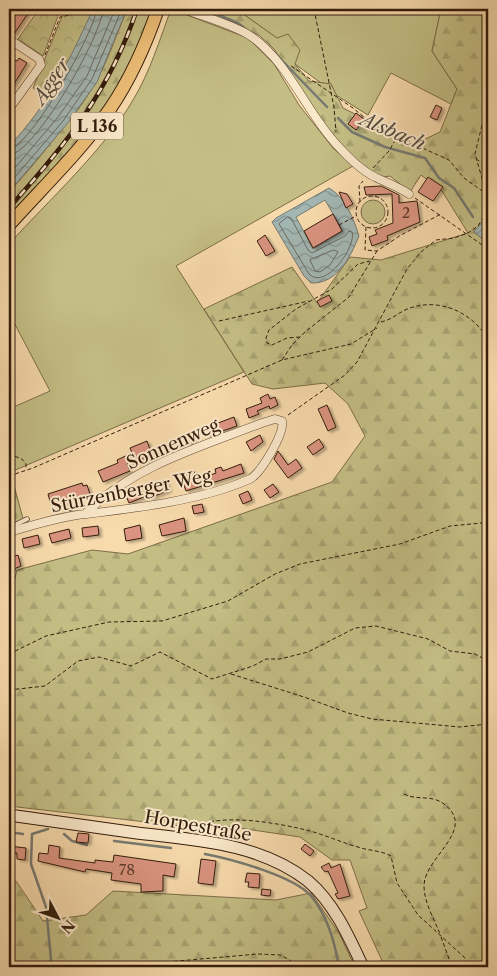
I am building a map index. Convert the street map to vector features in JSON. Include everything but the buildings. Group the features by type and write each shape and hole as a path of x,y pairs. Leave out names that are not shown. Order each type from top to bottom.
{"main road":[{"name":"L 136","path":"9,225 89,137 110,109 137,60 158,9"}],"street":[{"path":"184,9 250,35 277,61 305,104 337,145 368,173 395,184 409,194"},
{"path":"9,38 39,59 41,65 9,109"},
{"name":"Sonnenweg","path":"85,514 103,496 141,471 262,423 275,419 282,421"},
{"name":"Stürzenberger Weg","path":"9,532 85,514 112,512 168,502 251,478 262,468 279,437 283,426 282,421"},
{"name":"Horpestraße","path":"9,816 188,840 251,851 292,870 321,894 348,936 363,967"}],"lane":[{"path":"9,528 27,519"}],"path":[{"path":"314,9 331,94 337,145"},
{"path":"41,65 60,17 90,11"},
{"path":"287,64 376,127 449,160 464,178 488,195"},
{"path":"488,100 475,154 488,199"},
{"path":"357,216 360,202 359,186 368,173 389,151 397,137"},
{"path":"476,159 488,167"},
{"path":"409,194 441,214 488,249"},
{"path":"360,202 369,196 380,198 387,205 388,216 382,225 371,228 366,227"},
{"path":"282,421 305,402 345,375 357,362 381,322 408,269 421,252 436,240 454,238 468,233 478,226 488,209"},
{"path":"282,360 300,337 349,297 377,251 401,235 441,214"},
{"path":"339,225 357,216"},
{"path":"357,216 366,227 365,250 377,251"},
{"path":"300,337 287,338 272,345 268,343 266,338 269,330 309,300 332,289 358,264 370,261"},
{"path":"219,321 309,300"},
{"path":"381,322 388,321 405,310 428,304 451,308 470,316 488,339"},
{"path":"9,476 282,360 351,344 377,328"},
{"path":"9,454 22,459 26,464 26,470"},
{"path":"9,498 13,525"},
{"path":"9,654 54,634 109,622 162,621 228,601 275,574 300,564 400,544 450,526 482,523 488,527"},
{"path":"488,618 486,649 488,652"},
{"path":"9,690 45,686 78,662 99,657 113,663 131,666 160,652 212,678 253,666 266,659 280,659 308,652 355,628 376,626 428,639 450,651 475,654 488,661"},
{"path":"230,673 348,713 372,719 408,720 436,726 460,727 488,724"},
{"path":"404,794 410,797 432,797 444,804 456,817 456,824 449,842 428,870 424,886 427,902 452,967"},
{"path":"188,840 200,825 223,821 266,822 307,830 359,848 382,851 391,856 397,883 418,915 471,967"},
{"path":"142,967 155,963 258,954 280,955 290,960 294,967"},
{"path":"9,963 11,967"}],"green space":[{"path":"39,9 50,9 58,16 43,56 18,39"},
{"path":"65,9 125,9 116,37 98,79 73,116 33,88"},
{"path":"127,9 153,9 131,62 118,87 93,126 58,166 9,216 9,192 62,129 92,83 117,34"},
{"path":"171,9 248,38 274,64 299,105 333,148 353,166 176,266 244,372 13,471 9,453 9,409 50,391 9,313 9,244 75,175 121,119 145,78"},
{"path":"196,9 236,9 277,38 288,34 300,50 295,64 309,81 331,84 343,108 415,144 440,132 457,89 432,51 441,9 488,9 488,215 474,232 488,243 488,967 385,967 359,911 367,908 350,860 332,860 300,837 212,824 189,827 9,806 9,592 12,590 17,570 92,550 128,554 332,482 365,436 348,404 325,383 273,389 252,384 204,309 292,267 317,303 350,257 381,260 468,233 442,191 421,175 410,192 390,176 378,178 337,143 274,49 259,35"},
{"path":"236,9 441,9 432,51 457,89 451,104 391,73 368,115 336,95 331,84 321,83 295,64 277,38"},
{"path":"373,200 381,204 385,212 381,220 373,224 365,220 361,212 365,204"},
{"path":"9,467 25,526 9,530"},
{"path":"9,880 16,881 43,921 86,915 113,891 276,900 311,893 339,933 355,967 9,967"}],"water":[{"path":"93,9 127,9 97,82 67,124 9,192 9,146 23,131 47,98 67,64"},
{"path":"329,188 344,203 352,216 359,236 347,261 335,274 320,282 311,283 304,276 272,222","holes":["325,200 343,231 313,249 296,217"]},
{"path":"488,215 488,243 474,232"}],"waterway":[{"name":"Alsbach","path":"204,9 238,23 247,30"},
{"name":"Alsbach","path":"268,46 327,107"},
{"name":"Alsbach","path":"338,118 352,132 385,147 425,158 439,178 454,188 473,217"},
{"path":"48,829 32,834 31,864 46,907 51,959 49,967"},
{"path":"9,832 23,834"},
{"path":"64,834 72,841 87,845"},
{"path":"114,841 171,848"},
{"path":"205,854 261,869 303,889 311,896 322,912 333,939 339,967"}],"railway":[{"path":"9,208 67,139 100,91 114,66 137,9"}],"water label":[{"name":"Agger","path":"51,81"}]}
